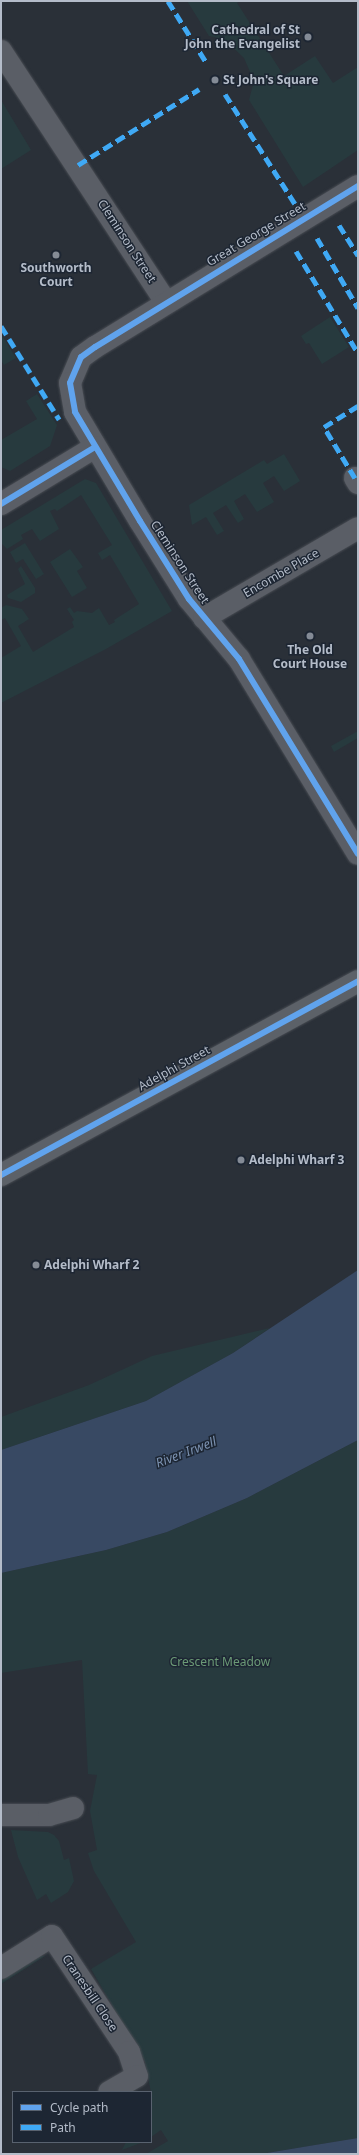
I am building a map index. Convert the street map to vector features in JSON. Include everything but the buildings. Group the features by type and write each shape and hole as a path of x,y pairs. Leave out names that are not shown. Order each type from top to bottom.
{"main road":[{"name":"Adelphi Street","path":"3,1170 358,981"}],"street":[{"name":"Cleminson Street","path":"1,51 166,302 81,357 70,383 70,398 75,412 189,599 239,659 358,854"},
{"name":"Great George Street","path":"166,302 358,186"},
{"path":"1,504 95,447"},
{"name":"Encombe Place","path":"204,618 358,528"},
{"path":"1,1815 49,1815 72,1808"},
{"name":"Cranesbill Close","path":"1,1968 52,1936 129,2052 136,2076 111,2091"}],"green space":[{"path":"187,1 240,1 237,3 284,76 315,56 333,83 358,67 358,150 303,187 249,100 254,81 244,58 224,39 209,36"},
{"path":"1,100 31,150 1,169"},
{"path":"330,317 349,347 322,364 309,343 306,344 301,336"},
{"path":"1,334 16,358 4,365 1,360"},
{"path":"37,394 57,425 50,446 10,471 1,467 1,440 37,419 26,401"},
{"path":"284,454 300,481 284,491 274,476 263,483 274,502 257,512 245,494 234,501 244,519 238,523 226,505 213,513 224,531 217,535 206,517 192,525 189,505 264,460 267,464"},
{"path":"85,479 96,483 172,611 106,649 1,703 1,658 21,646 5,618 1,620 1,608 6,605 22,609 29,619 18,626 33,652 74,627 72,622 74,620 67,609 70,607 74,613 77,611 92,613 99,608 109,625 115,622 114,620 139,604 110,555 102,560 98,553 112,545 81,495 57,511 55,509 50,511 59,529 40,541 32,529 21,535 23,539 7,549 1,543 1,530"},
{"path":"25,543 44,574 36,579 23,559 16,563 10,552"},
{"path":"70,549 83,567 77,571 87,588 72,597 50,562"},
{"path":"21,566 35,588 35,593 21,602 8,598 7,595 25,584 18,569"},
{"path":"358,731 358,738 334,752 331,746"},
{"path":"270,1328 233,1353 146,1401 1,1450 1,1417 89,1385 152,1356"},
{"name":"Crescent Meadow","path":"358,1440 358,2138 261,2154 146,2154 168,2141 161,2130 152,2136 152,2091 145,2062 91,1969 136,1942 94,1871 88,1853 97,1850 90,1811 97,1775 88,1774 82,1660 1,1673 1,1573 106,1550 167,1532 247,1498"},
{"path":"11,1830 48,1832 54,1835 59,1841 64,1860 69,1858 74,1881 68,1892 51,1903 46,1894 37,1900 18,1857"},
{"path":"38,1956 45,1956 1,1984 1,1977"},
{"path":"126,2143 140,2143 122,2150"}],"water":[{"name":"River Irwell","path":"358,1270 358,1440 247,1498 167,1532 106,1550 1,1573 1,1450 146,1401 233,1353"},
{"path":"358,2138 358,2154 261,2154 315,2145"}],"marked path":[{"path":"168,1 206,62"},
{"path":"78,165 199,89"},
{"path":"225,94 295,204"},
{"path":"339,225 358,256"},
{"path":"317,238 358,308"},
{"path":"296,251 358,353"},
{"path":"1,326 59,419"},
{"path":"355,478 324,427 358,406"}],"cycle path":[{"path":"358,186 95,347 81,357 70,383 75,412 140,521 189,599 239,659 358,854"},
{"path":"1,504 95,447"},
{"path":"1,1175 358,981"}],"place":[{"name":"Cathedral of St John the Evangelist","path":"308,37"},
{"name":"St John's Square","path":"215,80"},
{"name":"Southworth Court","path":"56,255"},
{"name":"The Old Court House","path":"310,636"},
{"name":"Adelphi Wharf 3","path":"241,1160"},
{"name":"Adelphi Wharf 2","path":"36,1265"}]}
